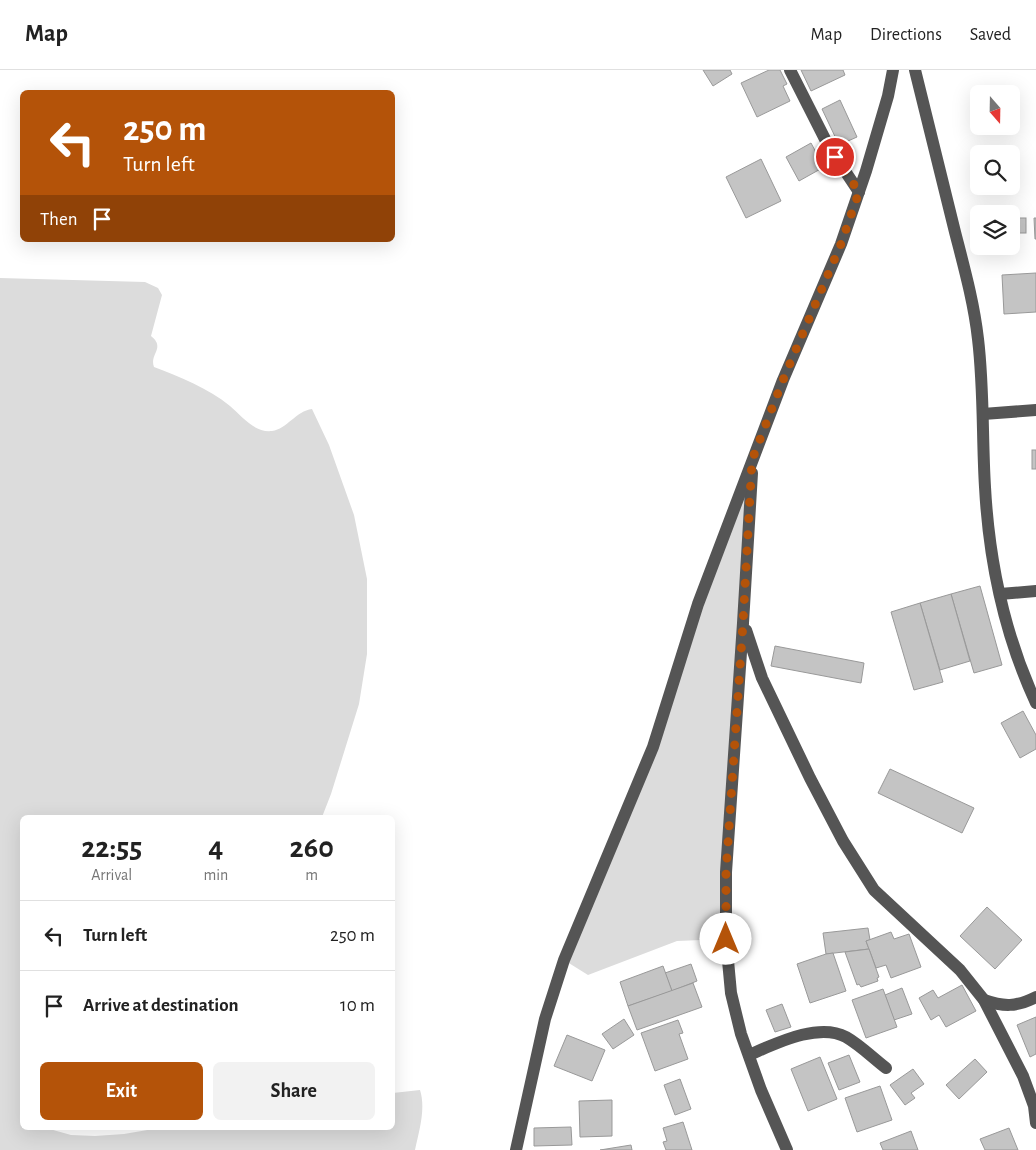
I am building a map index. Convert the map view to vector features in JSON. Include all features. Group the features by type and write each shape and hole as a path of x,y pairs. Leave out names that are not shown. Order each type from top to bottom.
{"street":[{"path":"790,70 829,147 859,192"},
{"path":"516,1150 545,1019 564,960 653,747 698,604 783,380 841,244 888,96 892,70"},
{"path":"915,70 970,293 978,336 981,368 985,487 994,565 1016,652 1036,704"},
{"path":"983,414 1036,410"},
{"path":"752,460 726,872 726,939 731,993 741,1034 761,1090 787,1150"},
{"path":"1000,594 1036,590"},
{"path":"743,623 762,678 810,778 844,841 874,890 960,970 984,1000 1023,1076 1035,1106 1036,1123"},
{"path":"984,1000 1000,1005 1012,1006 1027,1002 1036,997"},
{"path":"749,1055 785,1040 806,1034 833,1034 845,1037 886,1068"}],"shaded area":[{"path":"0,278 145,282 158,288 162,295 151,336 157,344 153,362 154,367 203,388 230,406 254,427 266,431 277,430 306,410 312,409 329,445 354,515 367,579 367,654 359,704 323,815 20,815 20,1130 53,1130 71,1135 95,1136 147,1130 395,1130 395,1093 420,1090 422,1112 420,1128 415,1150 0,1150"},
{"path":"753,461 726,939 677,941 588,975 564,960 614,840"}],"building":[{"path":"703,70 730,70 732,74 713,86"},
{"path":"769,70 780,70 787,84 783,86 790,101 757,117 741,83"},
{"path":"801,70 843,70 845,75 811,91"},
{"path":"840,100 857,137 839,145 822,109"},
{"path":"811,143 824,167 799,181 786,157"},
{"path":"761,159 781,201 746,218 726,177"},
{"path":"1020,218 1026,218 1026,233 1020,233"},
{"path":"1034,218 1036,218 1036,239 1035,239"},
{"path":"1036,273 1036,312 1004,314 1002,275"},
{"path":"1032,450 1036,450 1036,469 1032,469"},
{"path":"980,586 1002,665 974,673 951,594"},
{"path":"951,594 970,661 940,670 920,603"},
{"path":"920,603 943,682 914,690 891,612"},
{"path":"775,646 864,663 861,683 771,666"},
{"path":"1023,711 1036,735 1036,749 1020,758 1001,723"},
{"path":"890,769 974,808 962,833 878,793"},
{"path":"987,907 1022,940 995,969 960,936"},
{"path":"868,928 870,940 866,941 869,949 826,954 823,933"},
{"path":"891,932 894,939 909,934 921,967 891,978 886,965 876,968 866,941"},
{"path":"869,949 879,977 877,978 878,981 861,987 859,984 857,985 845,952"},
{"path":"833,953 846,991 810,1003 797,964"},
{"path":"691,964 697,981 672,991 665,973"},
{"path":"663,966 672,991 628,1006 620,982"},
{"path":"693,983 702,1007 637,1030 628,1006"},
{"path":"962,985 976,1011 946,1027 939,1015 931,1020 919,998 933,990 938,998"},
{"path":"902,988 912,1014 894,1020 885,995"},
{"path":"883,989 897,1027 866,1038 852,1000"},
{"path":"782,1004 791,1027 775,1032 766,1010"},
{"path":"1036,1017 1036,1054 1030,1057 1017,1025"},
{"path":"624,1019 634,1035 613,1049 602,1034"},
{"path":"678,1020 683,1033 679,1034 688,1059 655,1071 641,1033"},
{"path":"567,1035 605,1050 592,1081 554,1066"},
{"path":"849,1055 860,1082 839,1090 828,1063"},
{"path":"820,1057 837,1099 808,1111 791,1069"},
{"path":"975,1059 987,1072 959,1099 946,1085"},
{"path":"913,1069 924,1084 911,1093 915,1098 905,1105 890,1085"},
{"path":"680,1079 691,1109 675,1115 664,1085"},
{"path":"880,1086 892,1120 857,1132 845,1098"},
{"path":"612,1100 612,1136 580,1137 579,1101"},
{"path":"683,1122 692,1150 666,1150 663,1142 667,1141 663,1128"},
{"path":"571,1127 572,1145 534,1146 534,1128"},
{"path":"1009,1128 1018,1150 985,1150 980,1139"},
{"path":"911,1131 918,1150 883,1150 880,1143"},
{"path":"631,1145 632,1150 600,1150"}],"route":[{"path":"726,939 726,872 752,460 783,380 841,244 859,192 835,157"}]}
